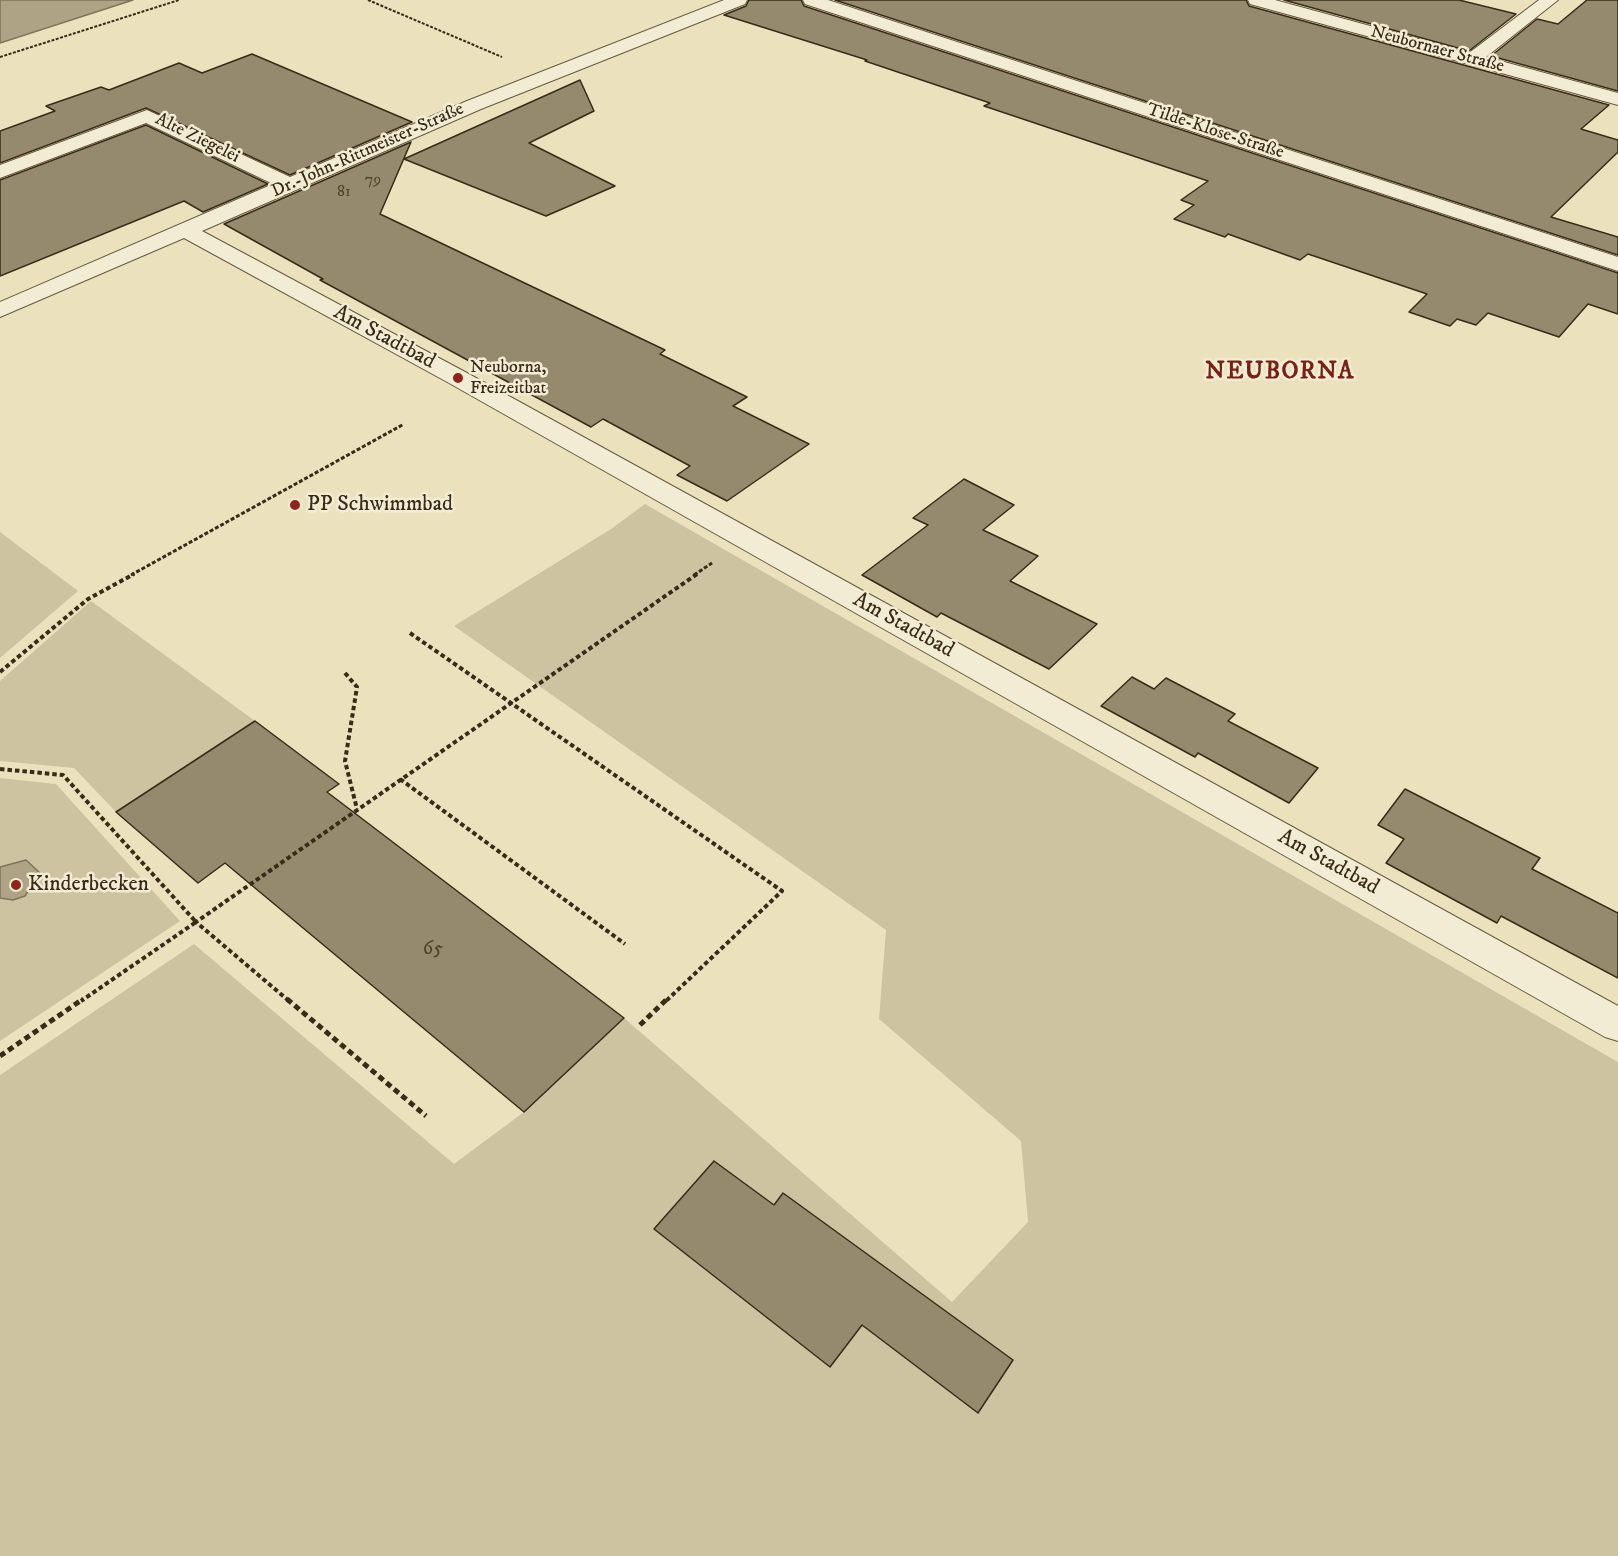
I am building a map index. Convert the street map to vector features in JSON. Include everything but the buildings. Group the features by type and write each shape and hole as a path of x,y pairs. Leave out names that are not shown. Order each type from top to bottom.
{"street":[{"name":"Dr.-John-Rittmeister-Straße","path":"0,310 474,105 739,0"},
{"name":"Tilde-Klose-Straße","path":"811,0 1618,264"},
{"name":"Neubornaer Straße","path":"1256,0 1618,99"},
{"path":"1472,59 1550,0"},
{"name":"Alte Ziegelei","path":"0,172 147,116 291,185"},
{"name":"Am Stadtbad","path":"186,231 747,538 1618,1025"}],"path":[{"path":"0,57 179,0"},
{"path":"368,0 547,76"},
{"path":"0,672 87,599 404,424"},
{"path":"0,1056 747,538"},
{"path":"410,633 782,891 640,1025"},
{"path":"345,673 357,687 345,761 357,809"},
{"path":"0,769 63,776 196,922 426,1116"},
{"path":"400,779 625,944"}],"shaded area":[{"path":"0,0 133,0 0,43"},
{"path":"645,504 1618,1062 1618,1556 0,1556 0,1075 194,944 454,1164 524,1112 624,1018 952,1302 1028,1222 1021,1141 879,1019 886,930 454,626 611,529"},
{"path":"0,532 78,591 0,658"},
{"path":"91,601 255,721 116,812 74,768 0,761 0,681"},
{"path":"0,778 56,784 180,921 0,1041"},
{"name":"Kinderbecken","path":"26,860 40,873 25,896 13,900 0,898 0,867"}],"place":[{"name":"Neuborna, Freizeitbat","path":"458,378"},
{"name":"PP Schwimmbad","path":"295,505"},
{"name":"Kinderbecken","path":"16,885"}],"district":[{"name":"NEUBORNA","path":"1280,373"}]}
